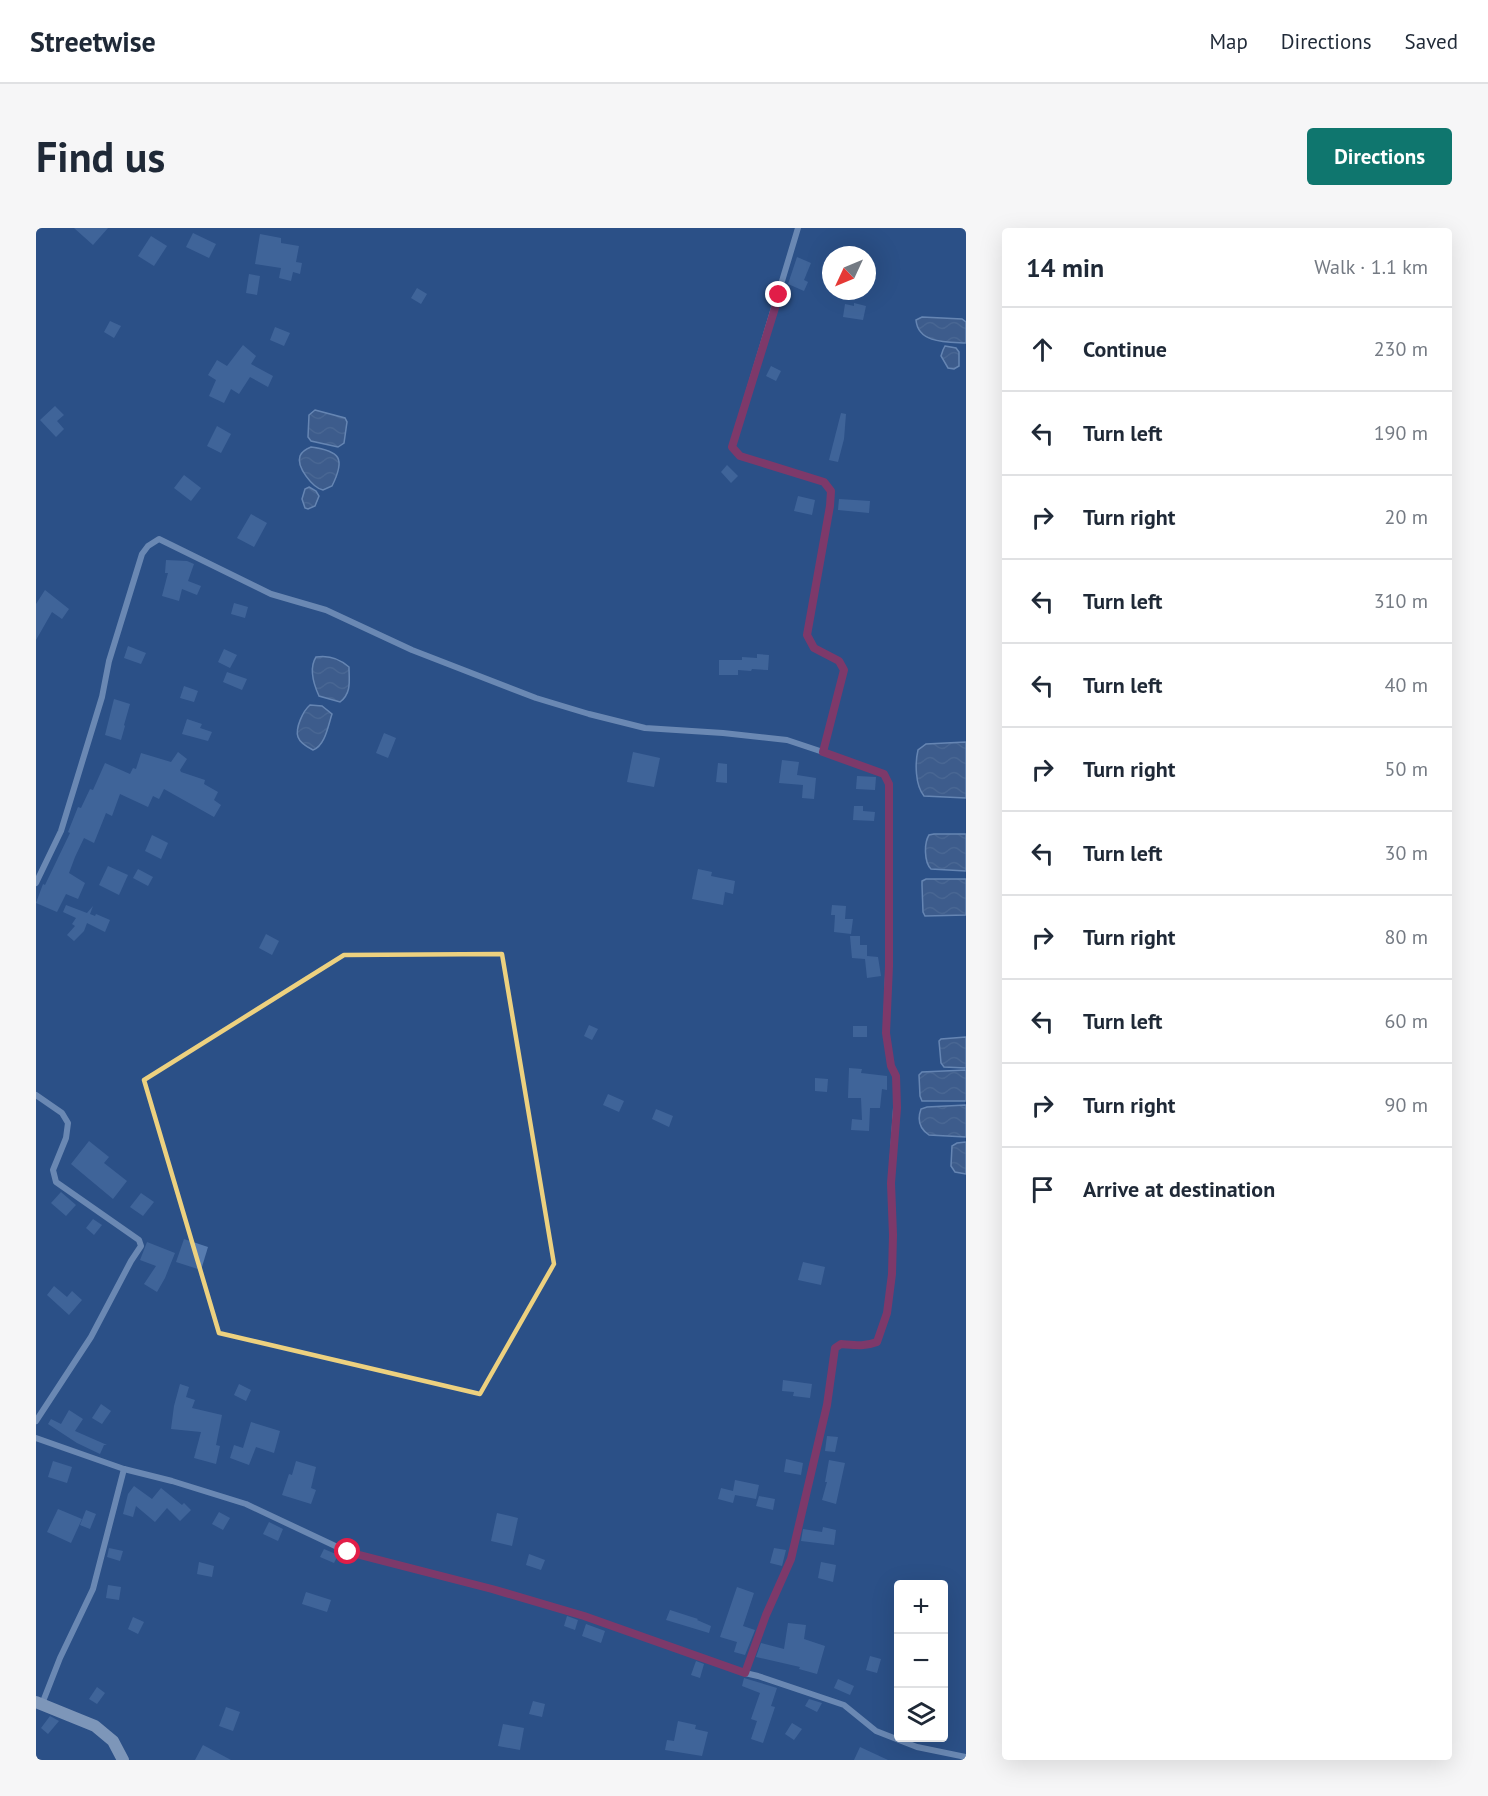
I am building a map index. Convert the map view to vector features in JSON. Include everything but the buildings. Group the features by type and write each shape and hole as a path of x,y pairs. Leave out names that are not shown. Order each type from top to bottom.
{"main road":[{"path":"39,1703 95,1726 113,1741 123,1760"}],"street":[{"path":"798,228 732,447 740,456 824,482 831,491 807,635 814,648 839,661 844,670 823,752"},
{"path":"36,883 62,831 96,720 109,661 142,554 148,546 159,539 271,594 326,610 412,650 536,698 645,728 787,740 884,774 889,784 889,956 886,1033 891,1066 896,1076 897,1108 891,1183 892,1274 887,1313 877,1342 861,1346 841,1344 835,1348 827,1405 791,1559 766,1615 745,1673"},
{"path":"36,1095 62,1113 68,1122 66,1138 53,1170 57,1182 139,1240 141,1246 91,1336 36,1421"},
{"path":"36,1438 124,1469 246,1504 348,1552 492,1589 584,1616 844,1706 876,1731 917,1747 966,1757"},
{"path":"39,1703 93,1589 124,1469"}],"highlighted area":[{"path":"502,954 554,1264 480,1394 219,1333 144,1080 344,955"}],"water":[{"path":"922,317 962,319 966,322 966,343 943,342 928,338 918,328 916,320"},
{"path":"945,346 956,348 959,352 959,366 954,369 948,368 941,356"},
{"path":"315,410 345,418 347,422 344,443 338,447 311,441 308,437 309,415"},
{"path":"311,447 328,451 338,458 339,469 332,486 323,490 310,481 300,466 301,454"},
{"path":"309,487 319,496 315,506 308,509 305,508 302,499 305,489"},
{"path":"316,657 334,658 349,667 348,690 340,702 319,696 313,671"},
{"path":"310,705 322,706 332,714 323,740 313,750 302,743 297,733 300,720"},
{"path":"966,742 966,798 924,796 916,774 918,750 926,744"},
{"path":"934,834 966,834 966,871 931,869 927,862 926,847 927,838"},
{"path":"926,879 966,879 966,915 925,916 922,881"},
{"path":"966,1037 966,1068 944,1067 941,1063 939,1041"},
{"path":"966,1070 966,1101 922,1101 919,1075 922,1072"},
{"path":"966,1105 966,1137 929,1135 921,1127 919,1117 921,1109"},
{"path":"966,1142 966,1174 955,1172 951,1166 952,1146"}],"route":[{"path":"348,1552 492,1589 584,1616 745,1673 766,1615 791,1559 827,1405 835,1348 841,1344 861,1346 877,1342 887,1313 892,1274 891,1183 897,1108 896,1076 891,1066 886,1033 889,966 889,784 884,774 823,752 844,670 839,661 814,648 807,635 831,491 824,482 740,456 732,447 779,295"}]}
